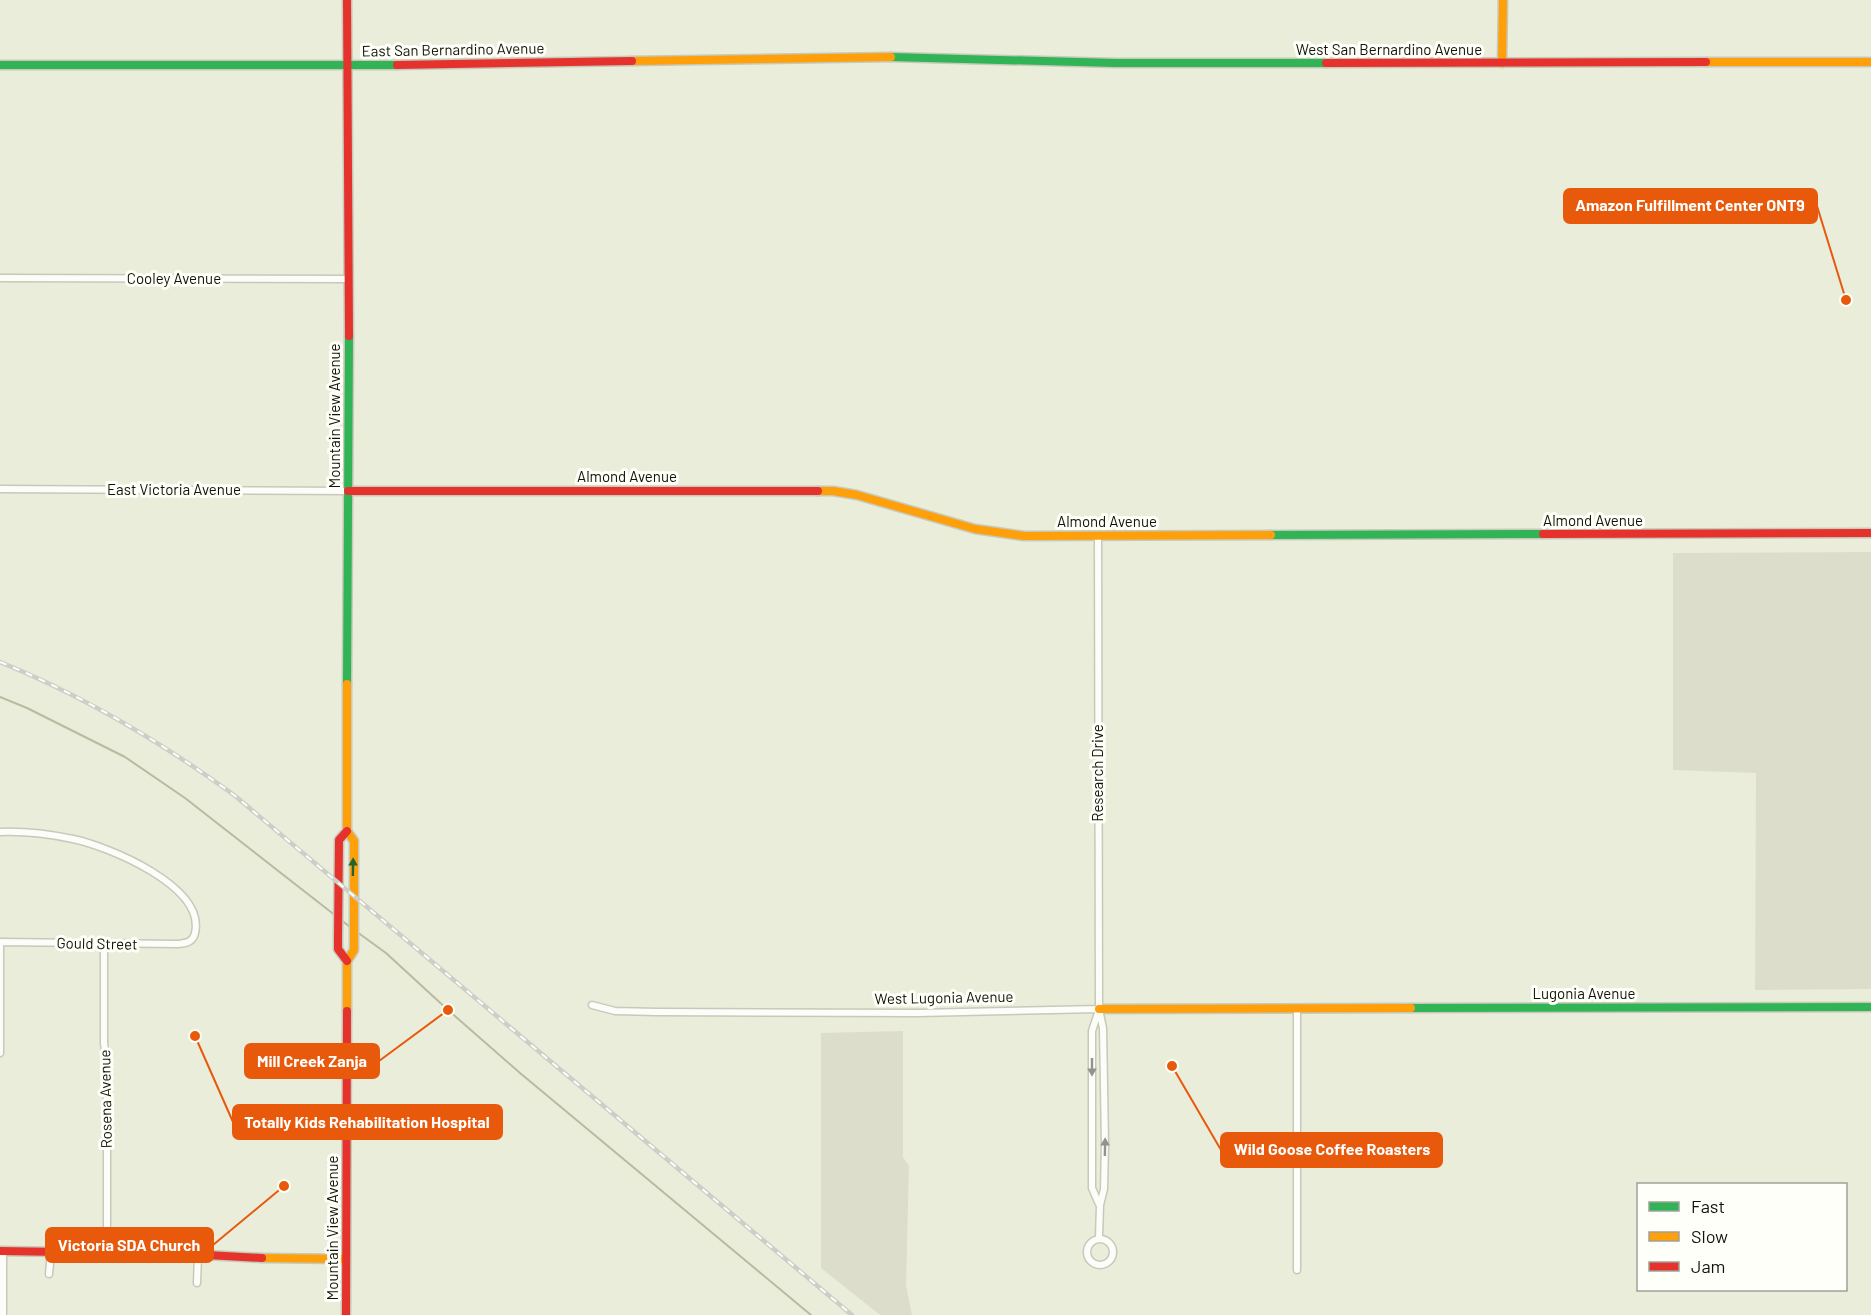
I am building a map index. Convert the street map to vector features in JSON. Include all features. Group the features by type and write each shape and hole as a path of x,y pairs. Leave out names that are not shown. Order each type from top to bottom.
{"main road":[{"name":"Mountain View Avenue","path":"346,1315 347,961 354,950 354,841 347,831 347,0"},
{"path":"1502,63 1503,0"},
{"name":"East San Bernardino Avenue","path":"0,65 441,64 907,57"},
{"name":"West San Bernardino Avenue","path":"907,57 1114,63 1871,62"},
{"name":"Almond Avenue","path":"348,491 833,491 870,498 985,532 1024,536 1871,533"},
{"name":"Mountain View Avenue","path":"347,831 339,840 338,892 338,950 347,961"},
{"name":"Lugonia Avenue","path":"1297,1009 1871,1008"},
{"name":"West Lugonia Avenue","path":"1099,1009 1297,1009"},
{"path":"2,1251 346,1259"}],"street":[{"name":"Cooley Avenue","path":"0,279 348,279"},
{"name":"East Victoria Avenue","path":"0,489 348,491"},
{"name":"Research Drive","path":"1098,536 1099,1009 1104,1028 1105,1144 1104,1189 1100,1205 1099,1238"},
{"name":"Gould Street","path":"0,832 34,833 74,839 111,851 148,869 174,887 188,903 196,924 192,940 186,944 0,942"},
{"path":"0,942 0,1053"},
{"name":"Rosena Avenue","path":"104,944 107,1065 107,1254"},
{"name":"West Lugonia Avenue","path":"592,1005 615,1011 704,1012 918,1013 1099,1009"},
{"name":"Research Drive","path":"1099,1009 1092,1031 1092,1188 1100,1205"},
{"path":"1297,1009 1297,1270"},
{"name":"Research Drive","path":"1099,1238 1107,1241 1113,1248 1113,1257 1107,1264 1094,1264 1086,1254 1088,1245 1099,1238"},
{"path":"2,1251 3,1315"},
{"path":"49,1274 51,1252"},
{"path":"197,1283 198,1255"}],"green space":[{"path":"1871,552 1871,989 1755,990 1756,773 1673,770 1673,553"},
{"path":"903,1031 903,1157 909,1166 906,1285 912,1315 880,1315 821,1268 821,1033"}],"waterway":[{"path":"0,697 125,757 185,798 336,916"},
{"path":"340,919 350,927"},
{"path":"357,932 386,953 520,1073 811,1315"}],"railway":[{"path":"0,662 62,690 121,721 234,795 852,1315"}],"traffic: fast":[{"path":"891,57 1115,63 1326,63"},
{"path":"0,65 397,65"},
{"path":"347,684 349,336"},
{"path":"1271,535 1543,534"},
{"path":"1411,1008 1871,1007"}],"traffic: slow":[{"path":"1502,63 1503,0"},
{"path":"632,61 891,57"},
{"path":"1706,62 1871,62"},
{"path":"818,491 857,495 975,529 1024,536 1271,535"},
{"path":"347,684 347,831 354,841 354,950 347,961 347,1011"},
{"path":"1099,1009 1411,1008"},
{"path":"262,1258 346,1259"}],"traffic: jam":[{"path":"347,0 349,336"},
{"path":"397,65 632,61"},
{"path":"1326,63 1706,62"},
{"path":"348,491 818,491"},
{"path":"1543,534 1871,533"},
{"path":"347,831 339,840 338,937 338,949 347,961"},
{"path":"346,1315 347,1011"},
{"path":"0,1251 189,1254 262,1258"}],"place":[{"name":"Amazon Fulfillment Center ONT9","path":"1846,300"},
{"name":"Mill Creek Zanja","path":"448,1010"},
{"name":"Totally Kids Rehabilitation Hospital","path":"195,1036"},
{"name":"Wild Goose Coffee Roasters","path":"1172,1066"},
{"name":"Victoria SDA Church","path":"284,1186"}]}
